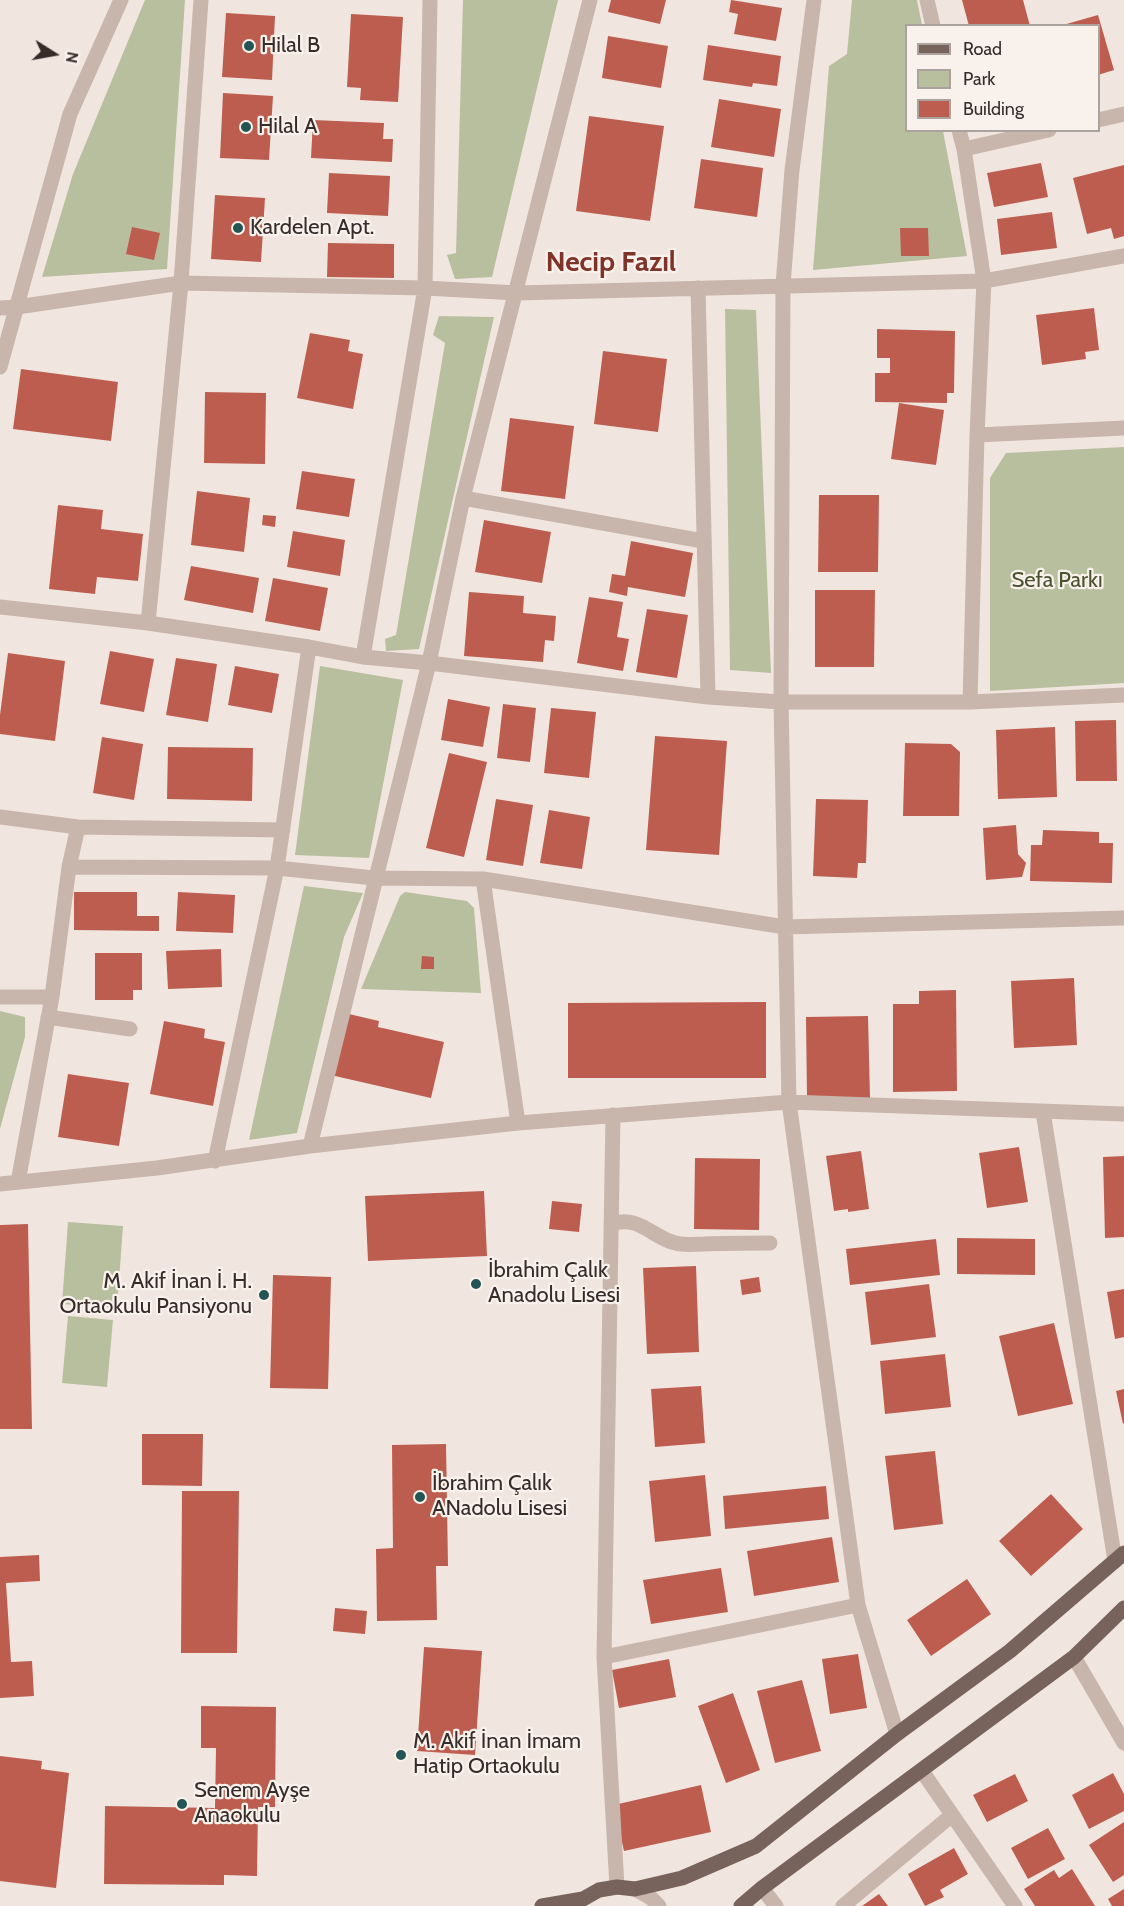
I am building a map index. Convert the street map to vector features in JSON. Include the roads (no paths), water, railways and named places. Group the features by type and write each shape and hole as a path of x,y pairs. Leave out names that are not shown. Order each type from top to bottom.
{"main road":[{"path":"542,1906 580,1902 599,1890 617,1887 635,1889 682,1878 756,1846 897,1734 1010,1651 1120,1557"},
{"path":"743,1905 762,1888 1074,1657 1124,1608"}],"street":[{"path":"0,367 69,114 121,0"},
{"path":"148,623 181,283 201,0"},
{"path":"363,657 425,288 430,0"},
{"path":"310,1146 429,663 463,498 590,0"},
{"path":"814,0 792,170 783,285 781,702 789,1102 858,1605 897,1734"},
{"path":"927,0 933,24"},
{"path":"1100,120 1124,114"},
{"path":"960,132 984,280 977,435 970,702"},
{"path":"964,149 1040,132"},
{"path":"0,308 181,283 425,288 517,293 984,280 1124,256"},
{"path":"698,288 708,697"},
{"path":"977,435 1124,428"},
{"path":"463,498 704,541"},
{"path":"0,607 148,623 363,657 708,697 781,702 970,702 1124,695"},
{"path":"215,1161 277,868 309,647"},
{"path":"0,817 78,827 283,830"},
{"path":"18,1182 52,996 69,867 78,827"},
{"path":"69,867 277,868 375,878 483,879 785,927 1124,918"},
{"path":"483,879 518,1123"},
{"path":"0,997 52,996"},
{"path":"48,1017 130,1029"},
{"path":"0,1184 215,1161 310,1146 518,1123 789,1102 1124,1114"},
{"path":"1043,1112 1120,1557"},
{"path":"613,1115 604,1657 617,1887"},
{"path":"611,1224 617,1222 637,1224 662,1238 679,1244 770,1243"},
{"path":"604,1657 858,1605"},
{"path":"1074,1657 1124,1743"},
{"path":"922,1771 1015,1906"},
{"path":"843,1906 952,1815"},
{"path":"762,1888 776,1906"},
{"path":"635,1889 651,1898 659,1906"}],"place":[{"name":"Hilal B","path":"249,46"},
{"name":"Hilal A","path":"246,127"},
{"name":"Kardelen Apt.","path":"238,228"},
{"name":"İbrahim Çalık Anadolu Lisesi","path":"476,1284"},
{"name":"M. Akif İnan İ. H. Ortaokulu Pansiyonu","path":"264,1295"},
{"name":"İbrahim Çalık ANadolu Lisesi","path":"420,1497"},
{"name":"M. Akif İnan İmam Hatip Ortaokulu","path":"401,1755"},
{"name":"Senem Ayşe Anaokulu","path":"182,1804"}],"district":[{"name":"Necip Fazıl","path":"611,263"}],"park label":[{"name":"Sefa Parkı","path":"1057,581"}]}
